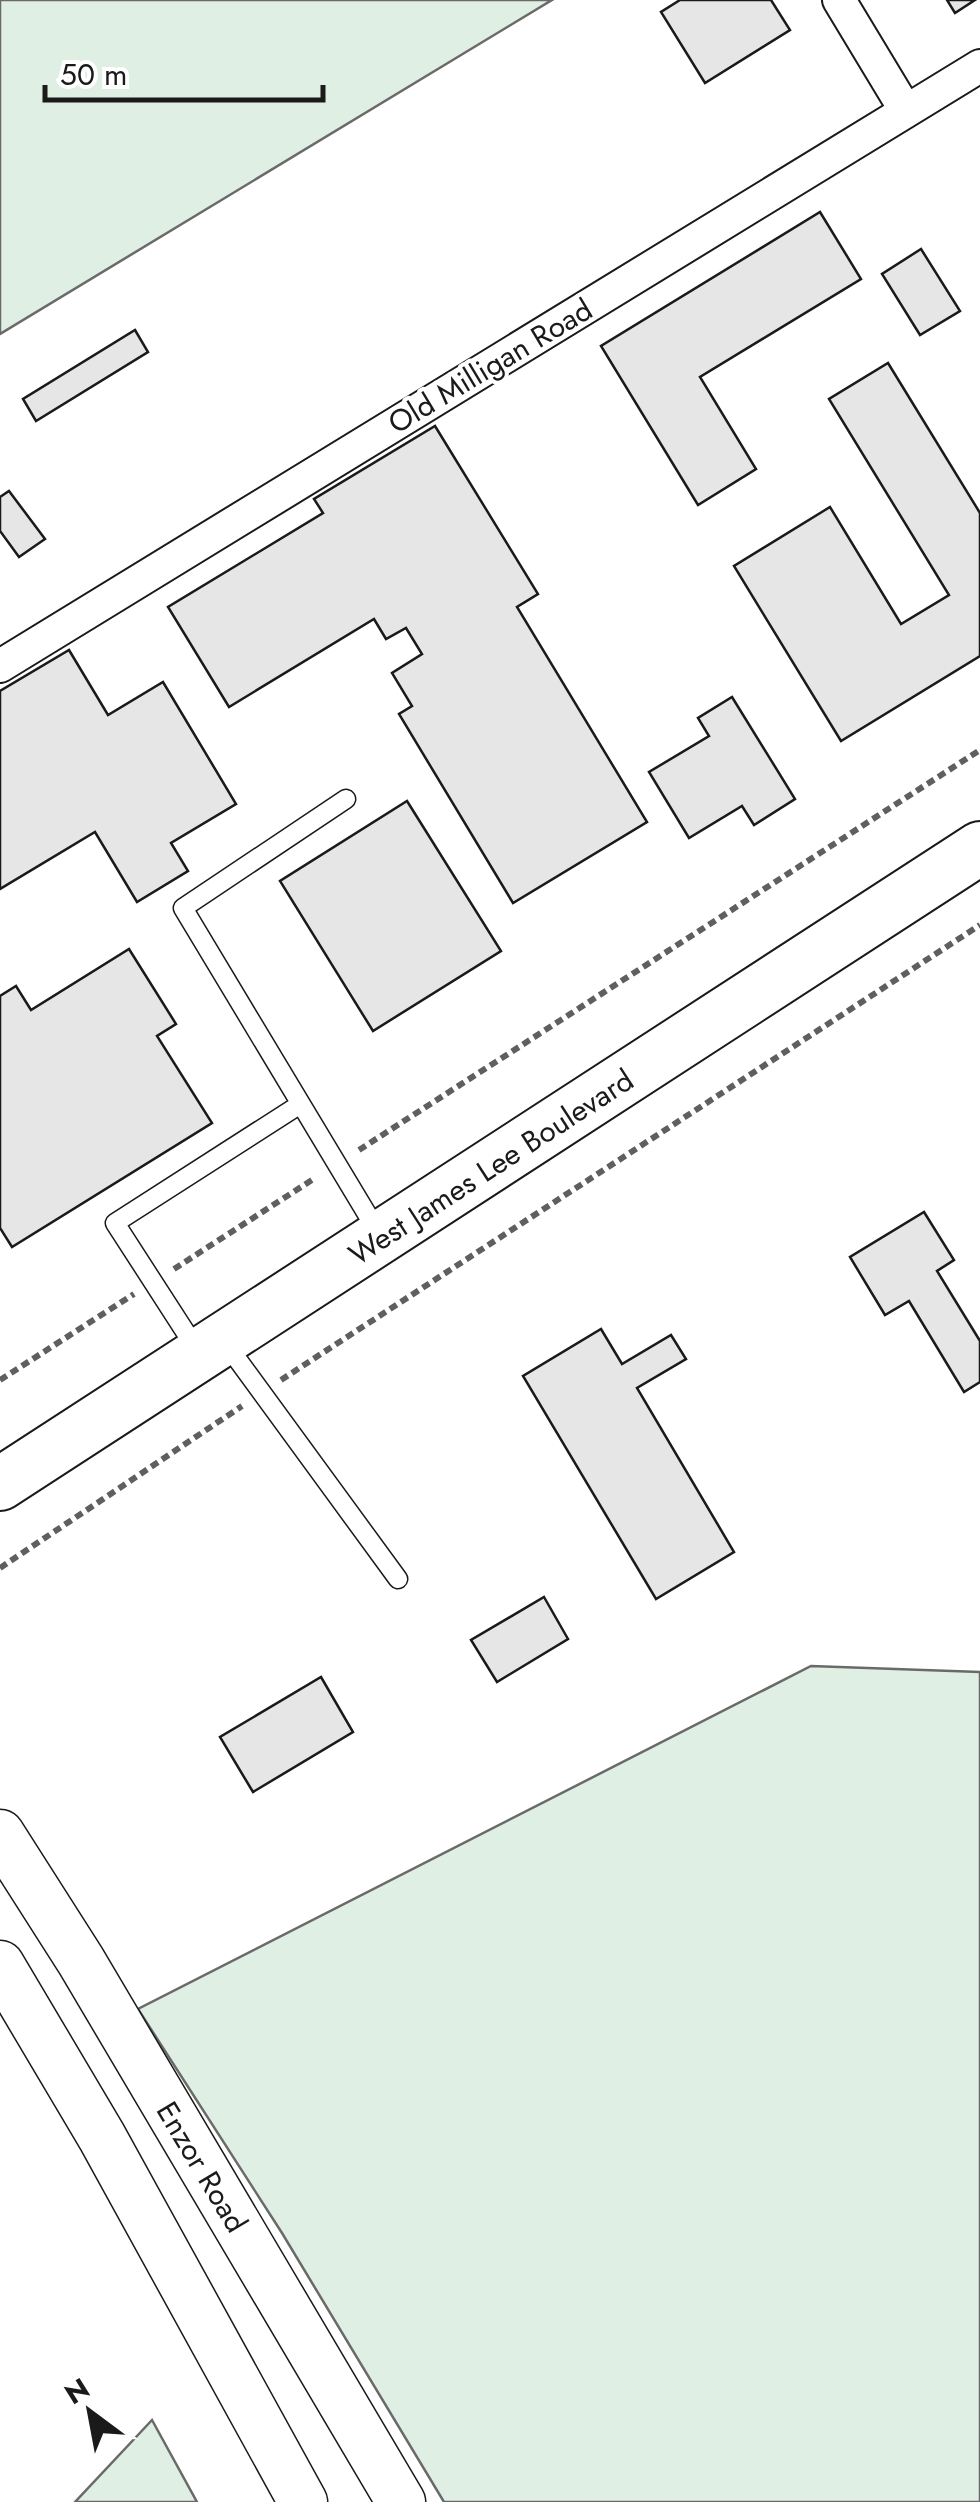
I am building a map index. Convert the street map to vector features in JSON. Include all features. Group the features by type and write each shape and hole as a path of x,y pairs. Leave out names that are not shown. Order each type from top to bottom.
{"main road":[{"name":"West James Lee Boulevard","path":"0,1484 980,848"},
{"name":"Enzor Road","path":"0,1834 81,1961 401,2502"},
{"path":"0,1965 112,2154 304,2502"}],"street":[{"path":"839,0 906,111"},
{"name":"Old Milligan Road","path":"0,666 980,66"}],"lane":[{"path":"346,800 183,908 382,1239"},
{"path":"298,1104 115,1223 153,1282 212,1348 262,1392 398,1579"}],"path":[{"path":"0,1380 980,750"},
{"path":"0,1568 262,1392 980,925"}],"green space":[{"path":"0,0 552,0 0,334"},
{"path":"811,1666 980,1672 980,2502 444,2502 282,2233 138,2009"},
{"path":"152,2420 197,2502 75,2502"}],"building":[{"path":"680,0 771,0 790,30 705,83 661,12"},
{"path":"947,0 975,0 955,13"},
{"path":"820,212 861,279 700,377 756,469 698,505 601,346"},
{"path":"921,249 960,311 920,335 882,274"},
{"path":"135,330 148,352 36,421 23,399"},
{"path":"888,363 980,513 980,656 841,741 734,566 830,507 901,624 949,595 829,399"},
{"path":"435,426 538,594 517,607 647,822 513,903 399,714 412,706 392,673 422,654 406,628 386,639 374,619 229,707 168,607 323,513 314,499"},
{"path":"9,491 45,539 19,557 0,531 0,497"},
{"path":"69,650 108,715 163,682 236,804 171,843 188,871 137,902 95,832 0,889 0,691"},
{"path":"732,697 795,799 754,825 742,806 689,838 649,772 709,736 698,718"},
{"path":"407,801 501,951 373,1031 280,881"},
{"path":"129,949 176,1024 157,1036 212,1123 12,1247 0,1228 0,996 16,986 31,1010"},
{"path":"924,1212 954,1260 937,1271 980,1341 980,1382 964,1392 909,1301 885,1315 850,1257"},
{"path":"601,1329 622,1364 671,1335 686,1359 637,1388 734,1552 656,1599 523,1376"},
{"path":"544,1597 568,1639 497,1682 471,1640"},
{"path":"321,1677 353,1732 253,1792 220,1737"}]}
